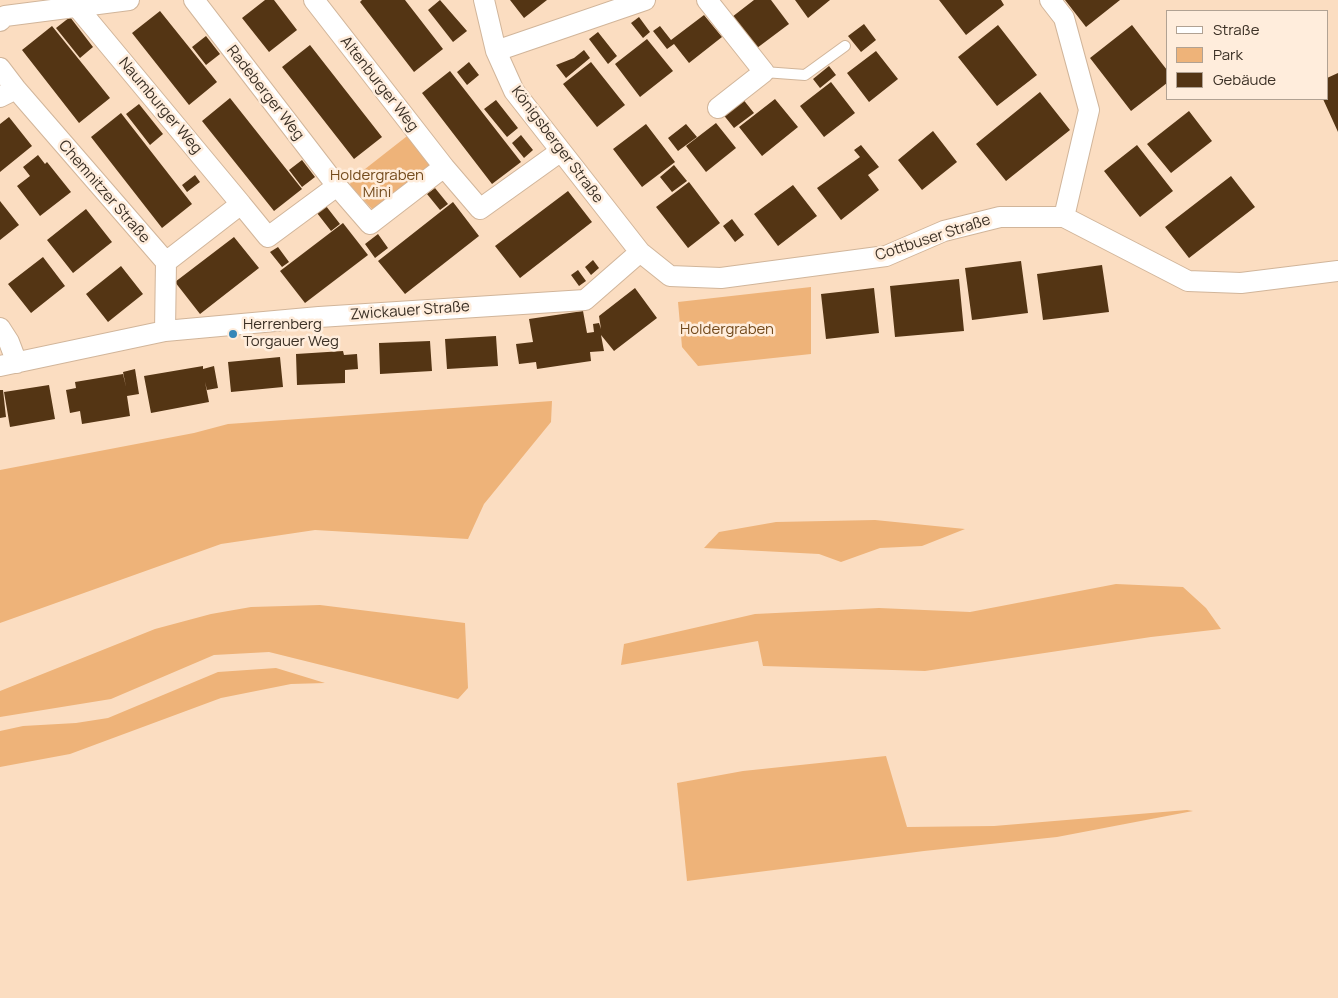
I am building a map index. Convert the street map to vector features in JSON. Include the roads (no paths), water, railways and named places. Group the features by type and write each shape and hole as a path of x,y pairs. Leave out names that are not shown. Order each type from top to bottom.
{"street":[{"path":"0,21 5,16 129,0"},
{"name":"Radeberger Weg","path":"194,0 337,186 370,224 444,167"},
{"name":"Altenburger Weg","path":"314,0 444,167 480,209 561,151"},
{"name":"Königsberger Straße","path":"484,0 496,51 514,91 640,252"},
{"path":"496,51 645,0"},
{"path":"707,0 764,72 718,108"},
{"path":"1050,0 1064,18 1089,110 1064,217"},
{"name":"Naumburger Weg","path":"78,8 268,237 337,186"},
{"name":"Chemnitzer Straße","path":"0,68 8,93 166,262"},
{"path":"165,331 166,262 241,204"},
{"name":"Cottbuser Straße","path":"640,252 670,276 721,278 886,256 944,231 1000,217 1064,217 1188,281 1241,283 1338,271"},
{"name":"Zwickauer Straße","path":"0,328 9,342 8,364 165,331 320,317 585,300 640,252"}],"lane":[{"path":"764,72 805,74 845,46"}],"place":[{"name":"Herrenberg Torgauer Weg","path":"233,334"}],"park label":[{"name":"Holdergraben Mini","path":"377,184"},
{"name":"Holdergraben","path":"727,330"}]}
